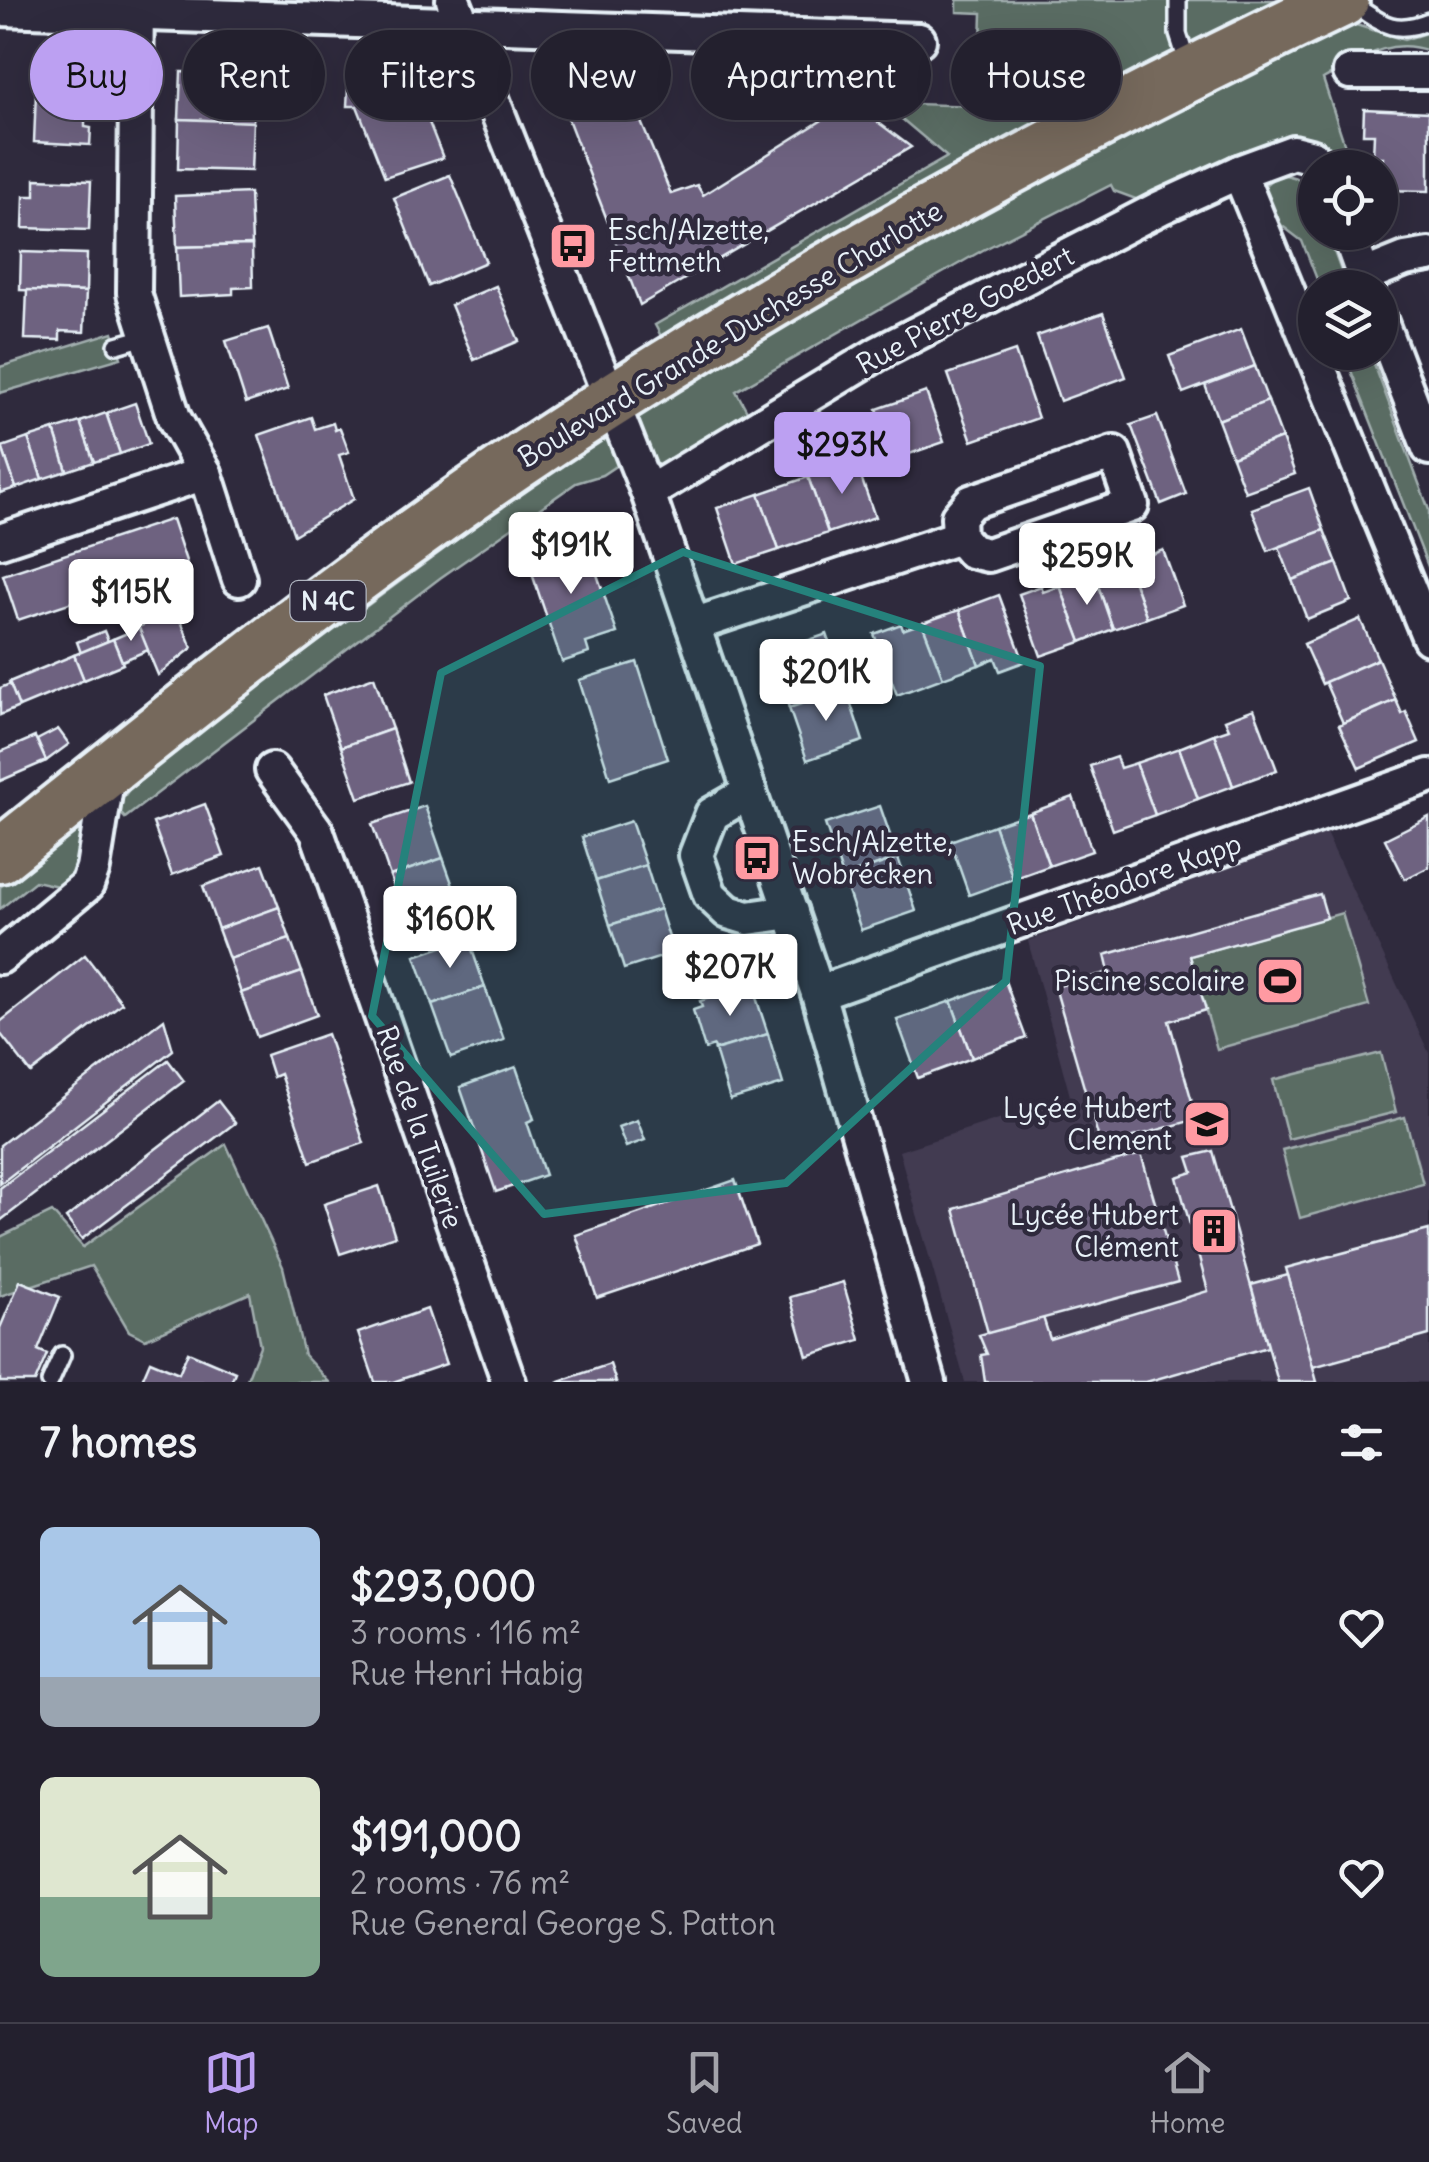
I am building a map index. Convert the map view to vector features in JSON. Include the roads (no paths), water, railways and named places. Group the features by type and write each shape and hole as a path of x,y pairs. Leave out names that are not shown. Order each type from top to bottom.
{"main road":[{"name":"Boulevard Grande-Duchesse Charlotte","path":"0,856 410,539 612,401 980,182 1190,72 1344,0"}],"street":[{"path":"0,10 136,7 458,12 755,30"},
{"path":"136,7 131,341 204,472 239,578"},
{"path":"458,12 648,493 818,993 929,1382"},
{"path":"1350,72 1429,72"},
{"name":"Rue Pierre Goedert","path":"648,493 879,354 1130,222 1239,172 1298,153"},
{"path":"1239,172 1429,638"},
{"path":"1386,270 1405,259 1429,255"},
{"path":"1398,367 1429,448"},
{"path":"1114,453 1132,505 988,555 970,550 958,537 958,518 970,502 1114,453"},
{"path":"0,541 204,472"},
{"path":"693,625 958,537"},
{"path":"0,957 87,885 94,868 109,768"},
{"name":"Rue de la Tuilerie","path":"272,770 316,832 510,1382"},
{"name":"Rue Théodore Kapp","path":"818,993 1429,776"},
{"path":"750,792 712,814 696,854 710,895 728,912 748,918 791,912"}],"lane":[{"path":"1178,0 1178,34 1190,72"},
{"path":"1344,0 1386,26 1411,28 1429,21"},
{"path":"50,1382 62,1355"}],"place":[{"name":"Esch/Alzette, Fettmeth","path":"573,246"},
{"name":"Esch/Alzette, Wobrécken","path":"757,858"},
{"name":"Piscine scolaire","path":"1280,981"},
{"name":"Lyçée Hubert Clement","path":"1207,1124"},
{"name":"Lycée Hubert Clément","path":"1214,1231"}]}
